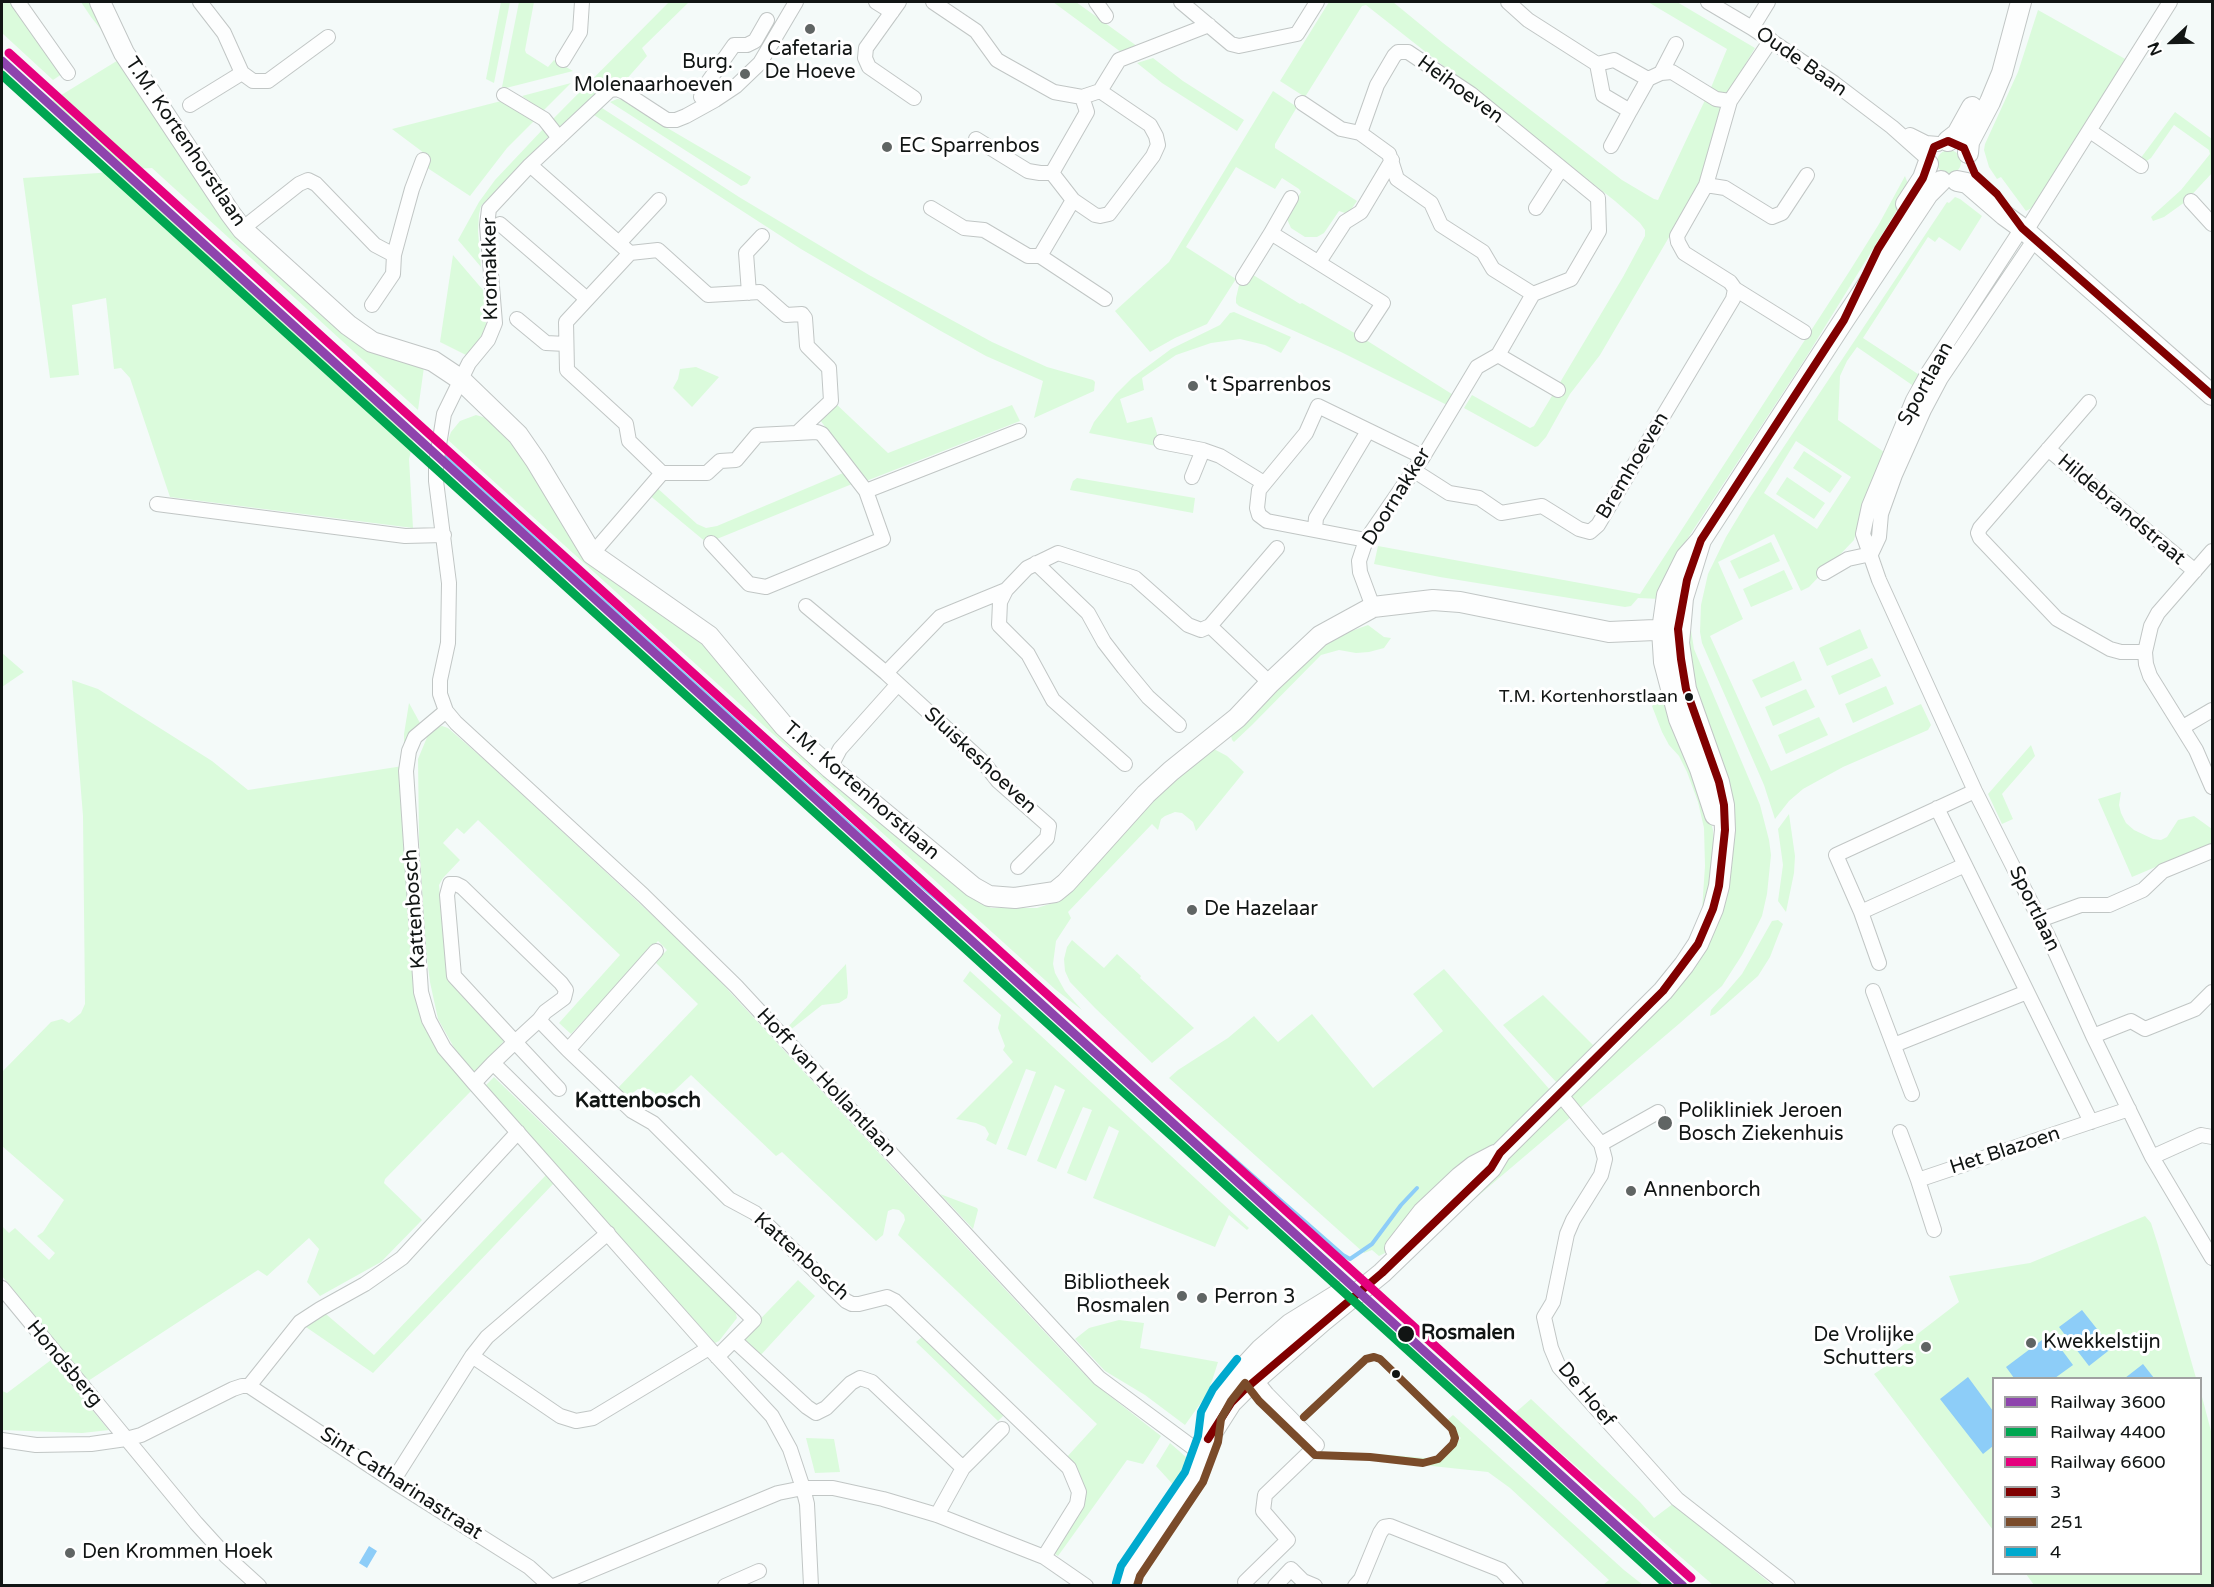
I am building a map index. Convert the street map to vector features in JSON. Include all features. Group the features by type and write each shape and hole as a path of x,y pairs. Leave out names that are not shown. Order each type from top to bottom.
{"street":[{"path":"18,2 68,73"},
{"name":"T.M. Kortenhorstlaan","path":"100,2 124,53 242,229 348,325 372,342 433,361 460,379 518,435 592,554 709,636 784,726 830,768 973,886 989,896 1016,898 1055,892 1066,884 1146,794 1237,718 1320,636 1373,607 1433,600 1460,602 1609,632 1670,637"},
{"path":"200,2 224,33 242,73 253,81 268,81 328,38"},
{"path":"562,60 580,32 582,2"},
{"path":"767,20 755,41 747,45 734,45 703,89 701,97 715,100 736,86 760,63 796,2"},
{"path":"876,2 895,7 866,48 865,58 869,67 914,98"},
{"path":"933,2 976,31 997,60 1054,92 1082,97 1100,91 1119,60 1209,25"},
{"path":"1096,2 1106,16"},
{"path":"1181,2 1231,44 1239,46 1297,34 1317,2"},
{"path":"1508,2 1528,20 1597,64 1604,95 1630,111"},
{"name":"Oude Baan","path":"1708,2 1771,40 1834,83 1892,127 1926,143 1936,152"},
{"path":"1752,28 1768,2"},
{"path":"1844,320 1878,249 1923,178 1936,152 1957,134 1978,97 2001,45 2016,2"},
{"path":"1126,1586 1130,1572 1194,1478 1206,1447 1250,1372 1323,1320 1382,1273 1491,1168 1500,1153 1663,991 1684,966 1698,944 1713,909 1719,886 1725,830 1724,805 1719,782 1670,637 1687,580 1701,540 1928,194 1966,174 1969,142 2002,73 2021,2"},
{"name":"Sportlaan","path":"2170,2 2028,233 1929,371 1913,400 1869,507 1863,534 1883,589 1975,791 2040,920 2128,1109 2152,1157 2212,1258"},
{"path":"1771,40 1730,102 1706,185 1677,236 1684,253 1730,282 1735,289 1804,332"},
{"path":"1611,146 1630,111 1676,44"},
{"name":"Heihoeven","path":"1360,133 1377,85 1398,52 1408,52 1471,94 1598,198 1599,231 1571,279 1533,294"},
{"path":"1597,64 1614,60 1655,76 1672,72 1716,99 1730,102"},
{"path":"190,105 242,73"},
{"name":"Kromakker","path":"460,379 469,363 488,340 495,323 487,225 489,209 530,165 610,90 617,89 624,92 667,120 686,117 715,100"},
{"path":"1052,173 1073,200 1100,216 1109,214 1153,156 1158,145 1150,125 1100,91"},
{"path":"504,95 544,119 559,138"},
{"path":"1052,173 1087,112 1082,97"},
{"path":"1302,103 1341,129 1360,133 1389,154 1397,179 1431,204 1441,225 1483,252 1493,268 1533,294 1498,355 1558,390"},
{"path":"2090,131 2141,166"},
{"path":"976,139 1028,171 1052,173"},
{"path":"1936,152 1960,144 1975,174 1997,194 2028,233"},
{"path":"1936,152 1932,174 1949,181 1967,183 2028,233 2212,395"},
{"path":"372,305 393,274 394,255 412,189 423,160"},
{"path":"1320,262 1345,222 1361,212 1392,160"},
{"path":"530,165 624,248 657,250 708,295 760,292 786,315 801,314 805,318 807,346 829,368 831,401 797,433"},
{"path":"1536,208 1561,169"},
{"path":"1706,185 1725,188 1772,217 1782,213 1807,175"},
{"path":"242,229 298,184 308,180 316,184 375,245 394,255"},
{"path":"1243,278 1291,198"},
{"path":"659,200 588,299 566,322 567,370 626,424 629,441 662,473 707,473 720,461 736,460 757,435 817,432 822,434 866,491 883,539 766,587 749,584 711,543"},
{"path":"1040,256 1073,200"},
{"path":"2191,201 2212,224"},
{"path":"932,208 964,228 984,230 1028,256 1040,256 1105,299"},
{"path":"500,225 588,299"},
{"path":"1271,233 1383,303 1362,335"},
{"path":"749,293 746,253 762,236"},
{"name":"Bremhoeven","path":"1413,470 1449,493 1479,498 1501,513 1542,506 1585,532 1595,529 1733,298 1735,289"},
{"path":"517,319 546,343 566,344"},
{"name":"Doornakker","path":"1373,607 1360,572 1359,561 1366,540 1423,457 1477,367 1498,355"},
{"path":"446,711 440,680 448,643 449,584 436,481 436,464 444,414 460,379"},
{"name":"Hildebrandstraat","path":"2089,402 1978,533 1980,538 2057,619 2110,649 2121,652 2145,652"},
{"path":"1366,540 1267,521 1259,515 1257,508 1259,490 1306,433 1318,406 1423,457"},
{"path":"1315,529 1316,518 1368,430"},
{"path":"866,491 1019,431"},
{"path":"1161,442 1203,450 1220,456 1264,483"},
{"name":"Hildebrandstraat","path":"2048,448 2194,571"},
{"path":"1192,477 1203,450"},
{"path":"592,554 662,473"},
{"path":"157,504 405,536 444,535"},
{"path":"1125,764 1053,700 1028,654 999,625 1000,602 1006,590 1027,568 1058,553 1135,578 1188,625 1201,630 1210,626 1277,548"},
{"path":"2212,551 2158,613 2151,626 2145,652 2150,676 2183,728 2212,787"},
{"path":"1824,573 1848,559 1871,554"},
{"path":"1036,564 1088,613 1104,642 1124,668 1148,697 1179,725"},
{"path":"886,673 940,617 1006,590"},
{"name":"Sluiskeshoeven","path":"806,606 886,673 983,762 998,781 1049,826 1047,838 1018,867"},
{"path":"1210,626 1270,683"},
{"path":"830,768 840,749 898,684"},
{"path":"2183,728 2212,710"},
{"name":"Kattenbosch","path":"446,711 415,737 406,771 421,992 429,1020 444,1048 474,1083 713,1353 772,1416 790,1449 807,1504 811,1586"},
{"name":"Hoff van Hollantlaan","path":"446,711 456,723 643,895 736,986 1100,1378 1206,1447"},
{"path":"1879,963 1861,912 1836,855 1975,791"},
{"path":"1937,808 2091,1122"},
{"path":"2040,920 2081,905 2109,905 2143,890 2163,871 2212,851"},
{"path":"1861,912 1965,864"},
{"name":"Kattenbosch","path":"474,1083 493,1063 515,1042 539,1020 545,1012 564,998 566,990 462,886 450,884 447,895 454,976 515,1042 559,1089"},
{"path":"568,1050 657,951"},
{"path":"1873,991 1912,1094"},
{"path":"1894,1044 2027,992"},
{"path":"2093,1036 2131,1021 2145,1029 2195,1009 2212,992"},
{"name":"Kattenbosch","path":"539,1020 632,1111 653,1123 729,1199 755,1213 846,1301 859,1304 887,1297 895,1301 1013,1417 1069,1468 1079,1492 1077,1504 1044,1557"},
{"path":"472,1356 560,1416 576,1421 593,1418 713,1353 734,1340 754,1320 493,1063"},
{"path":"1560,1094 1601,1144 1658,1112"},
{"name":"Het Blazoen","path":"1918,1180 2128,1109"},
{"path":"2,1440 36,1445 91,1444 126,1439 141,1435 233,1389 249,1386 300,1322 365,1284 402,1257 518,1132"},
{"path":"1900,1132 1934,1230"},
{"path":"2152,1157 2201,1135 2212,1137"},
{"name":"De Hoef","path":"1601,1144 1605,1159 1601,1175 1573,1220 1553,1302 1544,1317 1551,1348 1560,1367 1677,1499 1788,1586"},
{"path":"393,1481 472,1356 487,1337 608,1233"},
{"name":"Hondsberg","path":"2,1288 196,1524 259,1586"},
{"path":"734,1340 816,1413 826,1408 850,1383 860,1378 872,1382 963,1468"},
{"path":"1245,1582 1288,1540 1263,1511 1265,1495 1317,1444 1250,1372"},
{"name":"Sint Catharinastraat","path":"249,1386 529,1567 552,1586"},
{"path":"937,1515 963,1468 1002,1429"},
{"path":"552,1586 778,1493 803,1488 833,1488 883,1499 937,1515 1044,1557 1086,1586"},
{"path":"1356,1586 1380,1533 1384,1527 1390,1526 1501,1570 1516,1586"},
{"path":"1275,1586 1292,1569 1304,1581 1315,1586"},
{"path":"725,1586 759,1571"}],"green space":[{"path":"2,2 11,2 32,34 65,72 53,80 2,33"},
{"path":"81,2 90,2 107,37 91,17"},
{"path":"501,2 510,2 494,83 486,79"},
{"path":"519,2 534,2 526,53 548,67 554,60 573,71 506,88 502,87"},
{"path":"669,2 689,2 642,48 647,56 624,82 616,80 609,82 558,128 552,120"},
{"path":"1053,2 1076,2 1141,49 1125,55"},
{"path":"1329,2 1393,2 1622,180 1654,199 1658,200 1706,98 1725,104 1706,174 1600,355 1570,394 1546,437 1538,446 1535,447 1464,408 1472,395 1530,428 1534,426 1623,277 1645,236 1645,230 1615,201 1366,5 1362,6 1305,97 1280,81"},
{"path":"1648,2 1677,2 1755,48 1729,92 1723,95 1710,90 1727,49"},
{"path":"2038,10 2127,60 2037,205 2026,211 2001,177 1997,179 1989,167 1984,150 2018,72"},
{"path":"1153,58 1183,81 1244,120 1237,131 1162,83 1137,63"},
{"path":"120,59 169,136 358,339 424,367 418,410 152,168 117,170 414,439 409,459 413,528 170,497 130,378 121,368 114,369 106,298 72,305 79,375 50,378 23,178 116,170 45,105"},
{"path":"571,83 543,111 522,96"},
{"path":"1273,91 1297,107 1275,144 1275,148 1357,201 1348,214 1339,211 1324,233 1317,237 1305,237 1291,228 1286,217 1301,192 1299,189 1282,178 1275,189 1236,167 1186,247 1236,279 1207,324 1150,352 1115,311 1169,262"},
{"path":"509,99 534,121 507,148 470,196 429,169 421,161 424,153 392,129"},
{"path":"617,99 626,100 652,119 751,177 747,184 741,186 610,102"},
{"path":"602,108 739,197 869,275 992,342 1047,367 1093,380 1095,382 1094,391 1034,418 1043,381 986,356 801,249 594,115"},
{"path":"2175,112 2212,139 2212,173 2185,202 2164,217 2153,221 2151,217 2181,190 2210,154 2209,150 2174,125 2151,158 2145,162 2140,159"},
{"path":"544,128 549,136 481,206 478,231 481,267 458,240 479,202 495,180"},
{"path":"1949,150 1958,153 1961,162 1958,171 1949,174 1940,171 1937,162 1940,153"},
{"path":"1905,176 1910,189 1805,359 1682,547 1660,599 1638,598 1631,606 1625,607 1374,564 1378,546 1640,594 1849,272"},
{"path":"1955,197 1982,216 1960,251 1939,237 1935,242 1928,237 1863,338 1921,376 1915,387 1857,347 1840,376 1838,420 1884,452 1864,501 1854,540 1809,587 1801,591 1774,534 1718,562 1743,619 1710,636 1771,771 1921,704 1931,725 1928,730 1843,767 1803,789 1789,801 1775,819 1764,785 1702,643 1701,605 1708,574 1726,537 1749,499 1947,202 1949,203","holes":["1796,441 1851,477 1817,529 1764,493"]},
{"path":"453,255 483,290 484,295 486,325 468,356 440,342"},
{"path":"1250,273 1300,304 1302,303 1358,335 1455,396 1449,406 1341,352 1239,306 1236,298 1240,281"},
{"path":"1234,312 1291,337 1281,353 1265,345 1240,339 1211,343 1176,355 1142,378 1144,390 1120,399 1127,423 1152,417 1161,447 1089,433 1094,422 1132,378 1171,349 1220,325 1230,313"},
{"path":"696,367 719,377 692,407 673,388 680,369"},
{"path":"834,402 888,453 1012,405 1020,421 866,481 820,420"},
{"path":"476,415 486,418 516,444 573,541 702,641 732,675 770,725 979,901 991,908 1037,908 1059,901 1167,782 1212,748 1227,756 1241,769 1244,772 1196,831 1193,822 1182,813 1175,812 1165,816 1161,819 1158,830 1152,824 1068,912 1071,918 1056,941 1053,964 1055,973 1065,991 1082,1010 1056,990 448,440 460,421"},
{"path":"1804,451 1842,476 1830,493 1793,468"},
{"path":"843,473 852,484 707,543 648,494 655,486 697,524 706,528 717,526"},
{"path":"1787,477 1825,503 1814,519 1776,494"},
{"path":"1077,478 1195,498 1193,513 1070,490 1073,481"},
{"path":"1771,542 1780,561 1739,579 1730,561"},
{"path":"1784,570 1793,589 1751,607 1743,589"},
{"path":"1690,624 1694,649 1760,805 1769,840 1771,855 1762,916 1742,955 1722,986 1579,1109 1569,1098 1725,898 1732,867 1733,824 1684,661"},
{"path":"1368,625 1384,637 1391,638 1384,648 1356,653 1339,650 1321,655 1252,725 1234,742 1232,740 1230,731 1327,640"},
{"path":"1860,629 1868,648 1827,666 1819,648"},
{"path":"2,653 24,672 2,687"},
{"path":"1872,658 1881,676 1839,695 1831,676"},
{"path":"1794,661 1802,680 1761,698 1752,680"},
{"path":"72,680 98,689 212,761 248,790 403,766 415,965 438,1051 471,1091 385,1179 384,1183 422,1220 381,1262 320,1296 307,1282 319,1249 309,1238 267,1276 258,1270 88,1381 2,1276 2,1226 9,1233 15,1228 49,1260 55,1253 37,1236 43,1232 64,1200 2,1146 2,1072 51,1022 62,1019 69,1023 81,1013 85,1004 83,816"},
{"path":"1886,686 1894,704 1853,723 1845,704"},
{"path":"1806,689 1815,707 1773,726 1765,707"},
{"path":"1666,695 1705,801 1713,830 1711,880 1702,910 1705,866 1704,828 1698,802 1687,772 1662,732 1652,706"},
{"path":"409,703 420,723 414,731 404,757 404,734"},
{"path":"1819,717 1828,735 1786,754 1778,735"},
{"path":"442,726 448,728 487,762 677,938 717,978 1092,1382 1161,1436 1143,1464 1127,1460 1058,1556 1049,1550 1082,1506 1066,1458 1097,1424 898,1235 905,1220 899,1210 888,1211 883,1235 876,1241 782,1152 776,1156 691,1075 657,1107 655,1093 649,1089 638,1089 624,1099 616,1090 698,1004 655,962 667,950 658,941 571,1034 559,1023 620,955 478,820 464,834 457,828 443,843 460,860 439,885 447,975 458,991 498,1028 504,1036 504,1041 474,1073 457,1053 438,1019 430,982 419,839 418,759 428,735 434,728"},
{"path":"2031,745 2035,756 2002,794 2013,819 2002,824 1988,794"},
{"path":"2121,792 2119,805 2121,813 2126,823 2134,830 2153,839 2161,840 2167,837 2178,820 2194,816 2212,829 2212,843 2132,877 2098,799"},
{"path":"1789,814 1795,856 1786,912 1778,901 1783,865 1778,829"},
{"path":"1778,920 1783,924 1770,957 1758,976 1710,1016 1711,1010 1742,974 1772,921"},
{"path":"1072,940 1104,968 1117,954 1194,1028 1152,1063 1070,982 1065,971 1064,959 1067,947"},
{"path":"846,964 847,998 839,1003 822,1005 789,1031 786,1029"},
{"path":"1444,969 1551,1091 1385,1253 1379,1256 1372,1250 1364,1253 1169,1078 1228,1038 1254,1016 1278,1042 1312,1014 1373,1088 1443,1031 1413,994"},
{"path":"970,971 1249,1228 1247,1230 1229,1215 1215,1247 1093,1198 1119,1131 1109,1126 1086,1181 1067,1173 1092,1110 1083,1107 1056,1169 1037,1161 1065,1090 1055,1085 1026,1156 1007,1149 1036,1072 1026,1069 996,1145 986,1140 989,1134 985,1127 956,1119 1013,1062 1003,1050 1005,1046 998,1028 1001,1015 963,981"},
{"path":"1650,993 1558,1084 1503,1025 1543,995 1593,1045"},
{"path":"494,1077 735,1311 737,1318 719,1341 715,1343 485,1086"},
{"path":"1562,1104 1572,1116 1465,1207 1461,1202"},
{"path":"546,1175 554,1183 373,1373 303,1325 320,1309 374,1355"},
{"path":"940,1194 977,1208 973,1229"},
{"name":"Kwekkelstijn","path":"2145,1216 2151,1223 2158,1245 2196,1377 1992,1377 1992,1529 1874,1374 1889,1364 1885,1359 1959,1302 1949,1276 2030,1263"},
{"path":"798,1280 815,1296 758,1358 740,1340"},
{"path":"1119,1320 1144,1323 1140,1348 1218,1362 1205,1397 1185,1425 1145,1395 1105,1371 1075,1339 1089,1328"},
{"path":"923,1336 1005,1414 998,1421 916,1342"},
{"path":"51,1360 109,1430 82,1433 2,1430 2,1391 7,1393"},
{"path":"2202,1397 2212,1435 2212,1585 2034,1585 2027,1575 2202,1575"},
{"path":"1531,1399 1654,1518 1674,1503 1772,1585 1713,1585 1515,1413"},
{"path":"1453,1415 1643,1585 1603,1585 1609,1580 1510,1488 1488,1472 1376,1460 1379,1454 1436,1459 1443,1457 1461,1438 1444,1423"},
{"path":"806,1438 834,1439 840,1472 815,1473"},
{"path":"1170,1443 1187,1458 1190,1465 1177,1489 1156,1466"}],"water":[{"path":"2082,1310 2112,1348 2089,1366 2059,1327"},
{"path":"2050,1334 2073,1365 2056,1377 2013,1377 2006,1367"},
{"path":"2143,1364 2153,1377 2126,1377"},
{"path":"1968,1377 1992,1410 1992,1447 1983,1454 1940,1399"},
{"path":"369,1546 377,1551 367,1568 359,1563"}],"waterway":[{"path":"444,456 849,824 1343,1255 1350,1259 1372,1244 1401,1205 1417,1188"}],"rail line":[{"name":"6600","path":"9,53 1691,1578"},
{"name":"3600","path":"2,61 1683,1586"},
{"name":"4400","path":"2,75 1668,1586"}],"transit line":[{"name":"3","path":"1208,1439 1231,1403 1244,1390 1382,1273 1491,1168 1500,1153 1663,991 1698,944 1713,909 1719,886 1725,830 1724,805 1719,782 1686,689 1681,659 1678,629 1687,580 1701,540 1844,320 1878,249 1923,178 1934,147 1948,141 1964,148 1975,174 1997,194 2022,228 2212,395"},
{"name":"251","path":"1137,1586 1140,1576 1203,1482 1218,1442 1221,1419 1245,1383 1259,1401 1315,1455 1370,1457 1423,1463 1438,1459 1453,1444 1455,1438 1452,1429 1380,1359 1374,1357 1366,1359 1304,1417"},
{"name":"4","path":"1116,1583 1121,1566 1185,1472 1198,1436 1201,1412 1213,1389 1237,1359"}],"place":[{"name":"Cafetaria De Hoeve","path":"810,29"},
{"name":"Burg. Molenaarhoeven","path":"745,74"},
{"name":"EC Sparrenbos","path":"887,147"},
{"name":"'t Sparrenbos","path":"1193,386"},
{"name":"T.M. Kortenhorstlaan","path":"1689,697"},
{"name":"De Hazelaar","path":"1192,910"},
{"name":"Polikliniek Jeroen Bosch Ziekenhuis","path":"1665,1123"},
{"name":"Annenborch","path":"1631,1191"},
{"name":"Bibliotheek Rosmalen","path":"1182,1296"},
{"name":"Perron 3","path":"1202,1298"},
{"name":"Rosmalen","path":"1406,1334"},
{"name":"Kwekkelstijn","path":"2031,1343"},
{"name":"De Vrolijke Schutters","path":"1926,1347"},
{"name":"Den Krommen Hoek","path":"70,1553"}],"district":[{"name":"Kattenbosch","path":"638,1101"}]}
